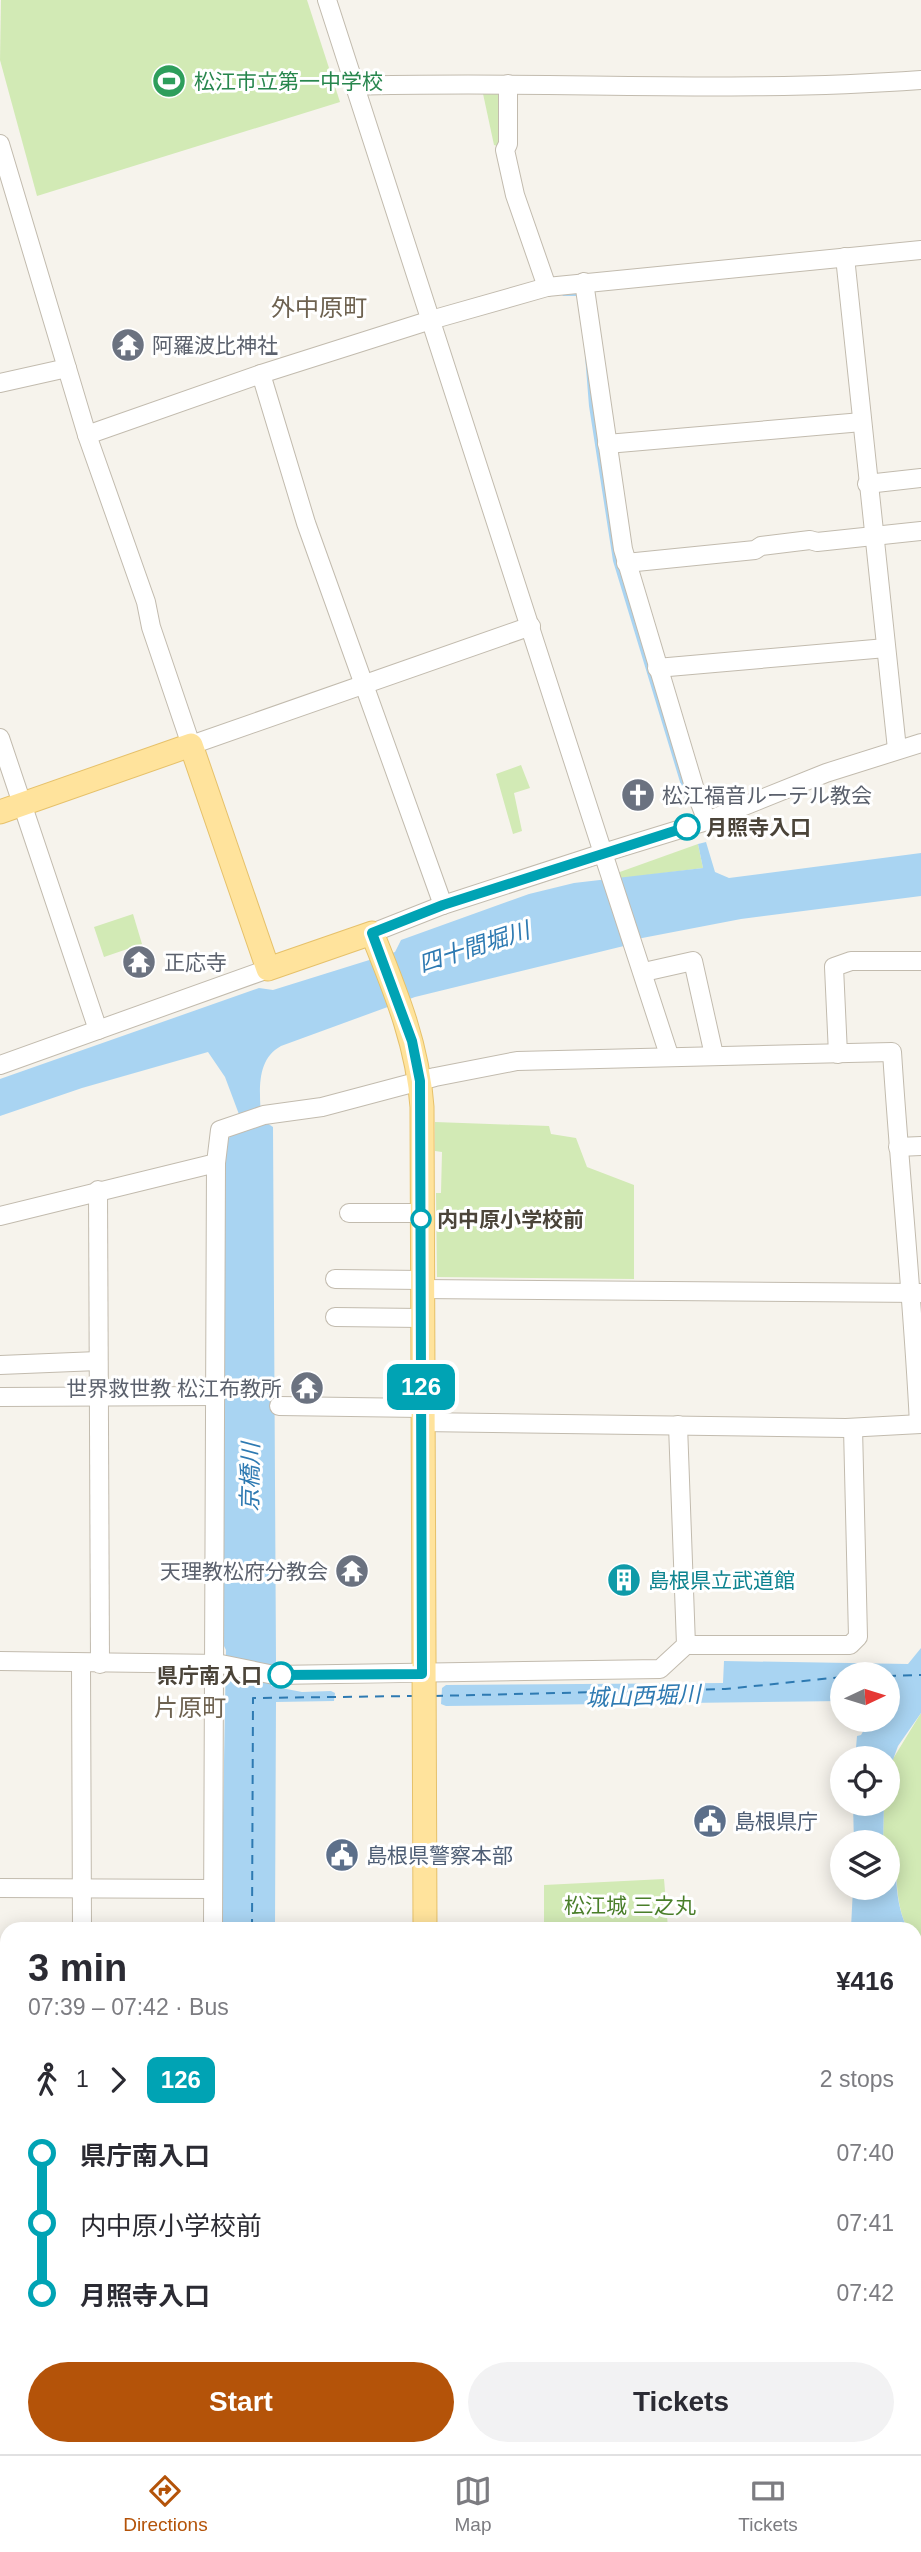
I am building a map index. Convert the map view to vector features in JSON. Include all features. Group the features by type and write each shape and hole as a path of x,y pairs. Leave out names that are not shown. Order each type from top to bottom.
{"main road":[{"path":"0,812 191,745 268,969 376,942 400,1004 420,1081 425,1922"}],"street":[{"path":"327,0 603,853 637,949 669,1055"},
{"path":"355,86 447,82 704,86 921,80"},
{"path":"508,84 508,144 505,150 515,195 547,287"},
{"path":"0,144 87,435 146,602 151,627 191,745 531,626"},
{"path":"87,435 261,374 431,320 547,287 921,250"},
{"path":"845,257 897,749"},
{"path":"584,282 626,563 707,821"},
{"path":"0,383 67,368"},
{"path":"261,374 306,523 443,905"},
{"path":"607,444 862,422"},
{"path":"867,484 921,478"},
{"path":"626,563 755,550 761,546 798,541 921,531"},
{"path":"657,668 886,648"},
{"path":"0,738 99,1030"},
{"path":"376,942 443,905 707,821 826,773 921,743"},
{"path":"644,972 693,961 714,1055"},
{"path":"838,1054 835,967 851,961 921,961"},
{"path":"0,1065 268,969"},
{"path":"213,1922 217,1664 216,1163 220,1130 264,1115 321,1107 420,1081 517,1061 669,1055 892,1052 898,1146 902,1165 906,1268 916,1294 920,1424 853,1428 678,1424 421,1415 278,1406"},
{"path":"898,1146 921,1146"},
{"path":"0,1216 216,1163"},
{"path":"98,1190 100,1664"},
{"path":"349,1213 421,1213"},
{"path":"335,1279 421,1284 916,1294"},
{"path":"335,1317 421,1318"},
{"path":"0,1365 98,1362"},
{"path":"0,1397 216,1396"},
{"path":"678,1424 685,1645"},
{"path":"0,1661 217,1664 274,1675 422,1689 660,1669 685,1645 850,1645 858,1637 853,1428"},
{"path":"81,1664 82,1922"},
{"path":"0,1888 214,1889"}],"green space":[{"name":"松江市立第一中学校","path":"1,0 307,0 340,102 37,196 0,60"},
{"path":"482,89 500,89 503,140 497,146 494,145"},
{"path":"521,765 530,788 514,793 522,831 513,834 496,774"},
{"path":"698,844 703,868 617,879 617,873"},
{"path":"133,914 142,944 104,957 94,927"},
{"path":"435,1122 549,1126 551,1134 576,1138 587,1167 634,1185 634,1279 437,1277 436,1193 441,1193 442,1152 435,1151"},
{"path":"921,1713 921,1922 905,1922 900,1909 900,1830 883,1830 884,1816 900,1816 900,1747"},
{"name":"松江城 三之丸","path":"664,1879 668,1922 544,1922 544,1885"}],"water":[{"path":"576,289 580,313 577,296 563,296 559,291"},
{"path":"583,332 604,457 694,802 687,805 613,561 589,406"},
{"path":"706,842 715,872 729,878 921,853 921,896 741,919 637,939 628,945 415,997 281,1046 273,1052 263,1068 261,1119 273,1127 276,1661 271,1686 302,1692 335,1693 334,1701 276,1702 275,1922 221,1922 226,1650 222,1642 224,1158 227,1142 240,1117 225,1077 208,1052 82,1088 0,1116 0,1079 259,988 273,990 395,952 401,940 529,894 574,883 703,868 698,844"},
{"path":"921,1648 921,1713 898,1746 856,1746 857,1736 863,1732 900,1732 900,1664 908,1664"},
{"name":"城山西堀川","path":"724,1661 830,1663 830,1701 441,1704 442,1688 446,1685 723,1683"},
{"path":"853,1816 884,1816 883,1830 854,1830"},
{"path":"852,1900 898,1900 905,1922 851,1922"}],"ferry route":[{"path":"900,1676 921,1675"},
{"path":"434,1696 725,1689 830,1678"},
{"path":"252,1922 253,1698 414,1696"}],"bus line":[{"name":"126","path":"281,1675 422,1674 422,1107 412,1041 372,933 443,905 687,827"}],"place":[{"name":"松江市立第一中学校","path":"169,81"},
{"name":"阿羅波比神社","path":"128,345"},
{"name":"松江福音ルーテル教会","path":"638,795"},
{"name":"月照寺入口","path":"687,827"},
{"name":"正応寺","path":"139,962"},
{"name":"内中原小学校前","path":"421,1219"},
{"name":"世界救世教 松江布教所","path":"307,1388"},
{"name":"天理教松府分教会","path":"352,1571"},
{"name":"島根県立武道館","path":"624,1580"},
{"name":"県庁南入口","path":"281,1675"},
{"name":"島根県庁","path":"710,1821"},
{"name":"島根県警察本部","path":"342,1855"}],"district":[{"name":"外中原町","path":"319,307"},
{"name":"片原町","path":"190,1707"}],"water label":[{"name":"四十間堀川","path":"474,947"},
{"name":"京橋川","path":"250,1477"}]}
